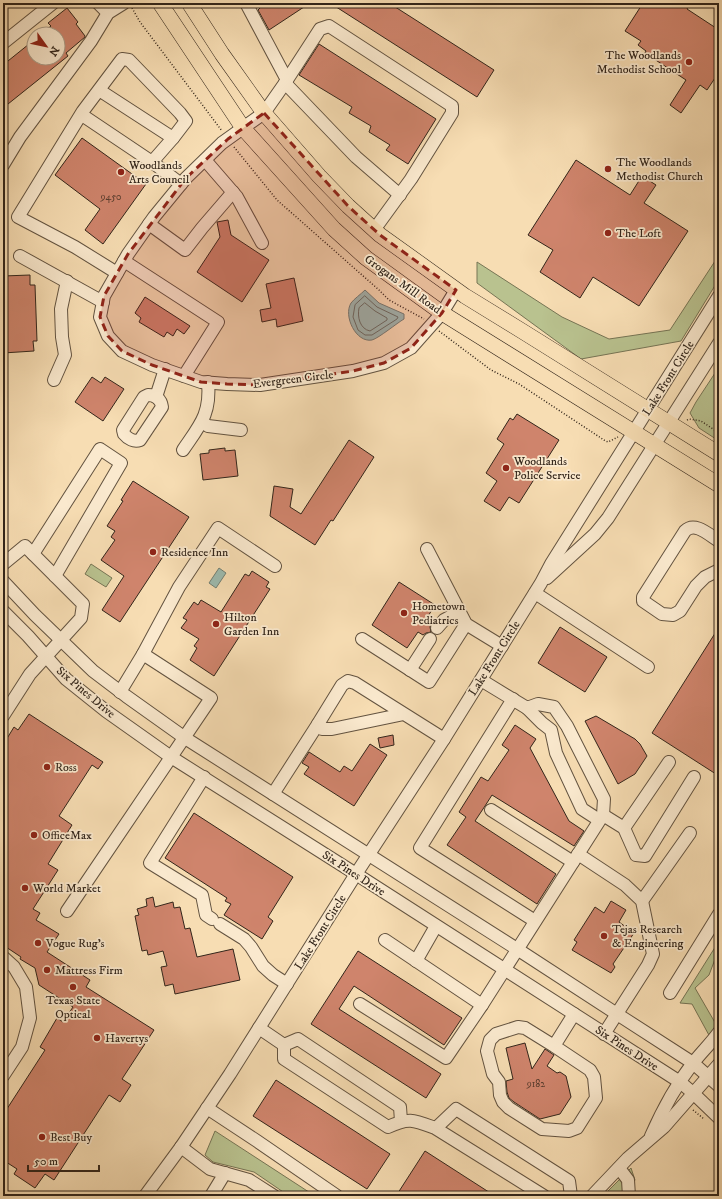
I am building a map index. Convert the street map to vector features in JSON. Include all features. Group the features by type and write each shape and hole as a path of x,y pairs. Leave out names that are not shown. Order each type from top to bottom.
{"main road":[{"name":"Grogans Mill Road","path":"160,3 243,128 334,229 366,258 442,312 719,485"},
{"path":"189,3 222,54 264,113 348,206 374,230 418,264 456,290 719,454"}],"street":[{"path":"3,43 53,3"},
{"path":"98,3 108,13"},
{"path":"3,165 20,137 91,41 108,13 124,3"},
{"path":"246,3 286,82 356,157 400,195 374,230"},
{"name":"Evergreen Circle","path":"400,195 452,113 452,106 329,26 320,29 264,113 222,143 181,184 149,224 124,261 104,296 100,317 108,336 122,351 201,382 260,385 353,371 384,363 411,348 442,312 456,290"},
{"path":"118,273 18,217 82,114 122,59 129,60 186,121 152,162"},
{"path":"99,90 173,138"},
{"path":"82,114 152,162 181,184"},
{"path":"205,160 237,197 262,244"},
{"path":"149,224 185,250 233,192"},
{"path":"20,256 103,302"},
{"path":"124,261 218,322 184,376"},
{"path":"54,380 66,355 62,337 61,309 67,281"},
{"name":"Lake Front Circle","path":"145,1196 181,1147 207,1108 444,739 538,588 551,564 719,296"},
{"name":"Lake Front Circle","path":"538,588 602,526 719,343"},
{"path":"156,397 166,369"},
{"path":"183,450 202,422 209,395 208,382"},
{"path":"202,422 208,426 241,430"},
{"path":"33,554 100,450 121,463 55,576"},
{"path":"120,692 143,654 179,586 218,528 275,566"},
{"path":"719,541 698,528 688,528 642,597 643,601 662,614 673,615 680,612 696,586 705,577 719,570"},
{"path":"3,564 25,546 83,604 81,618 30,674 3,716"},
{"path":"428,549 466,624 502,646"},
{"name":"Six Pines Drive","path":"3,581 93,671 185,738 517,948 693,1063 719,1086"},
{"path":"538,588 648,667"},
{"name":"Six Pines Drive","path":"3,611 66,679 106,711 204,777 680,1082 719,1118"},
{"path":"437,628 444,620 459,612"},
{"path":"362,639 429,682 466,624"},
{"path":"410,670 430,639"},
{"path":"67,911 211,698 143,654"},
{"path":"481,680 527,708 551,730 556,753 582,809 624,828 636,855 645,856 694,777"},
{"path":"272,794 342,685 348,681 355,683 444,739"},
{"path":"512,699 420,848 535,920"},
{"path":"360,1004 446,1058 482,1005 601,817 604,799 567,726 554,707 538,704 527,708"},
{"path":"318,724 322,729 332,729 404,714"},
{"path":"624,828 669,762"},
{"path":"204,777 150,863 202,895 206,915 244,939 263,966 287,984"},
{"path":"491,810 625,885 642,901 653,954 648,965 604,1034"},
{"path":"642,901 690,834"},
{"path":"670,993 719,914"},
{"path":"416,961 436,926"},
{"path":"385,940 482,1005"},
{"path":"3,958 14,967 26,987 30,1018 22,1047 3,1076"},
{"path":"554,1046 574,1014"},
{"path":"518,1027 525,1028 554,1046 590,1070 594,1077 596,1098 577,1128 569,1130 542,1129 509,1108 503,1102 500,1095 499,1082 493,1074 487,1051 490,1040 496,1034 518,1027"},
{"path":"259,1028 284,1045"},
{"path":"650,1139 660,1115 680,1082 693,1063 719,1032"},
{"path":"284,1045 298,1039 400,1107 401,1121"},
{"path":"284,1045 284,1059 388,1127 401,1121 418,1121 436,1128 544,1196"},
{"path":"592,1196 628,1158 664,1127 719,1064"},
{"path":"207,1108 337,1196"},
{"path":"436,1128 456,1109 569,1181 571,1196"},
{"path":"181,1147 210,1169 250,1180 274,1196"},
{"path":"619,1168 628,1180 629,1196"},
{"path":"210,1196 225,1173"}],"highlighted area":[{"path":"264,113 348,206 380,235 456,290 442,313 411,348 384,363 353,371 260,385 227,384 201,382 152,365 122,351 108,336 100,317 104,296 128,254 186,178 228,139"}],"green space":[{"path":"719,255 719,279 681,341 581,359 477,283 477,262 562,317 609,339 670,330"},
{"path":"719,367 719,441 699,428 690,413"},
{"path":"91,564 112,578 106,587 85,574"},
{"path":"719,941 719,951 709,975 695,988 717,1026 710,1037 692,1004 680,1003"},
{"path":"215,1131 315,1196 289,1196 254,1172 213,1162 205,1155"},
{"path":"631,1168 635,1180 625,1196 603,1196"}],"water":[{"path":"365,290 379,303 404,314 404,319 372,340 366,340 356,333 352,328 349,315 351,303"},
{"path":"219,568 226,573 216,588 209,583"}],"building":[{"path":"257,3 310,3 269,30 258,10 260,8"},
{"path":"330,3 389,3 494,70 477,97"},
{"name":"The Woodlands Methodist School","path":"643,3 690,3 687,9 719,30 719,72 707,90 700,85 681,113 670,105 686,80 645,53 646,51 638,45 641,41 625,31"},
{"path":"67,8 78,22 76,24 85,37 66,53 66,26 51,26 48,23"},
{"path":"319,44 436,119 408,164 386,150 390,145 369,132 371,126 349,113 352,107 299,75"},
{"path":"26,46 26,66 56,66 3,108 3,65"},
{"path":"82,138 146,184 103,244 85,230 100,209 55,175"},
{"name":"The Loft","path":"576,160 630,195 642,176 656,185 644,203 688,231 639,306 593,277 580,298 540,272 553,250 528,235"},
{"path":"228,220 231,235 269,260 242,302 197,272 220,237 217,222"},
{"path":"30,275 30,285 35,285 37,341 33,341 34,351 3,353 3,276"},
{"path":"294,278 303,321 277,327 276,319 262,322 260,310 271,308 266,284"},
{"path":"145,297 190,326 184,334 177,329 173,336 167,332 164,337 139,322 141,318 135,313"},
{"path":"92,377 101,383 105,377 124,389 103,421 75,402"},
{"path":"517,414 559,440 519,503 509,497 500,511 484,501 497,481 486,473 504,444 497,439 510,418 513,420"},
{"path":"349,440 374,457 333,521 331,520 315,545 270,516 274,486 293,489 290,507 301,514"},
{"path":"225,448 225,451 235,450 238,476 203,480 200,454 209,453 209,450"},
{"name":"Residence Inn","path":"133,481 189,517 120,622 102,610 124,576 101,560 115,540 111,537 115,531 107,526 123,501 121,500"},
{"name":"Hilton Garden Inn","path":"252,571 269,582 266,587 270,589 214,676 190,660 197,648 194,646 199,639 181,628 187,620 183,618 194,602 198,605 201,600 221,612 245,574 249,576"},
{"name":"Hometown Pediatrics","path":"399,582 435,605 425,621 431,624 431,632 423,635 418,632 407,648 372,625"},
{"path":"560,627 607,657 585,692 538,663"},
{"path":"719,627 719,776 652,733"},
{"path":"29,714 103,762 98,769 92,765 59,816 72,825 48,864 58,870 33,909 40,913 36,920 59,934 47,952 90,980 86,987 154,1030 122,1079 131,1085 120,1102 109,1095 54,1180 45,1174 35,1188 14,1174 17,1169 3,1160 3,1115 45,1050 40,1047 57,1018 63,1022 73,1007 39,985 35,968 20,959 21,957 3,945 3,745 14,727 18,730"},
{"path":"596,716 635,739 640,744 647,756 635,774 618,784 585,721"},
{"path":"515,725 536,739 530,748 569,821 584,831 574,846 492,795 475,821 556,874 537,904 447,845 466,817 459,812 481,777 488,781 509,750 502,745"},
{"path":"393,735 394,745 380,748 378,738"},
{"path":"370,744 387,755 354,806 304,774 309,767 302,763 309,752 340,772 344,766 352,771"},
{"path":"194,813 293,877 268,917 273,921 262,939 224,915 231,904 225,901 227,898 165,858"},
{"path":"153,897 155,907 173,902 174,908 180,907 185,929 190,928 197,957 233,949 240,980 175,994 173,984 165,986 161,967 167,966 163,951 148,955 147,950 142,951 135,916 139,915 137,909 147,906 146,899"},
{"name":"Tejas Research & Engineering","path":"611,901 626,910 619,922 634,933 613,964 615,967 611,973 572,950 577,942 574,940 595,907 604,913"},
{"path":"358,951 462,1018 444,1045 354,986 339,1009 441,1074 426,1098 311,1024"},
{"path":"525,1043 532,1069 545,1049 554,1055 547,1066 557,1073 560,1072 566,1076 571,1097 560,1114 540,1119 509,1098 506,1081 513,1079 506,1048"},
{"path":"276,1080 390,1154 367,1189 253,1116"},
{"path":"425,1151 495,1196 396,1196"}],"place":[{"name":"The Woodlands Methodist School","path":"689,62"},
{"name":"The Woodlands Methodist Church","path":"608,169"},
{"name":"Woodlands Arts Council","path":"121,172"},
{"name":"The Loft","path":"608,233"},
{"name":"Woodlands Police Service","path":"506,468"},
{"name":"Residence Inn","path":"153,552"},
{"name":"Hometown Pediatrics","path":"404,613"},
{"name":"Hilton Garden Inn","path":"216,624"},
{"name":"Ross","path":"47,767"},
{"name":"OfficeMax","path":"34,835"},
{"name":"World Market","path":"25,888"},
{"name":"Tejas Research & Engineering","path":"604,936"},
{"name":"Vogue Rug's","path":"38,943"},
{"name":"Mattress Firm","path":"47,970"},
{"name":"Texas State Optical","path":"73,987"},
{"name":"Havertys","path":"97,1038"},
{"name":"Best Buy","path":"42,1137"}]}
